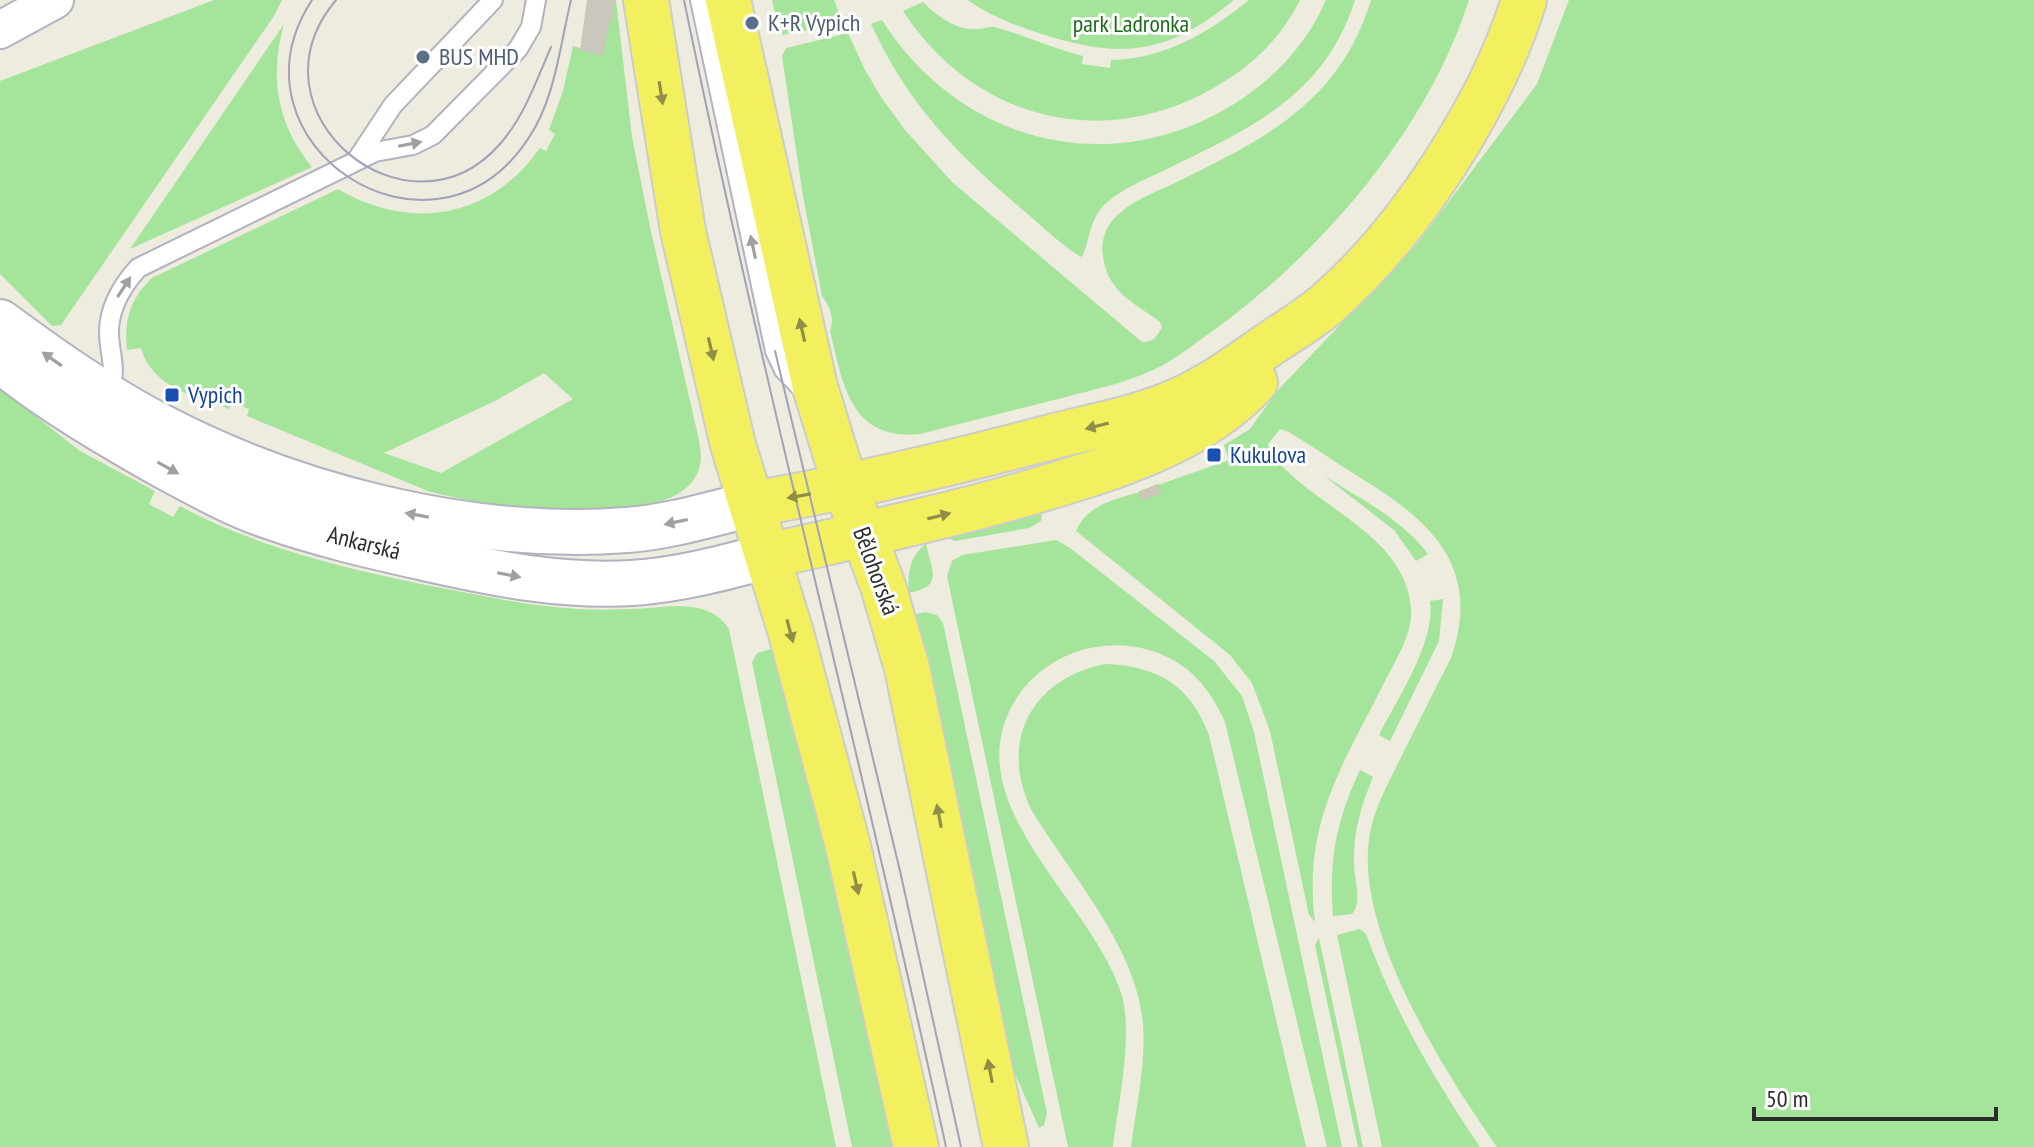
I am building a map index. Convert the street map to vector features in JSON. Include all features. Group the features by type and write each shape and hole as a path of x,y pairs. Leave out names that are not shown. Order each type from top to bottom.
{"main road":[{"name":"Bělohorská","path":"728,0 828,432 896,627 922,728 1006,1147"},
{"path":"768,556 983,506 1058,484 1166,443 1233,403 1365,266 1418,201 1479,109 1524,0"},
{"path":"648,5 683,231 733,445 768,556 848,846 916,1147"},
{"path":"752,504 846,488 1132,417 1172,404 1233,370 1327,304"}],"street":[{"path":"0,30 55,0"},
{"name":"Ankarská","path":"0,322 105,395 197,444 269,474 346,499 454,521 540,529 627,530 752,504"},
{"name":"Ankarská","path":"0,360 48,397 99,430 227,501 309,529 438,561 528,579 595,584 694,575 768,556"}],"lane":[{"path":"357,161 393,105 493,0"},
{"path":"48,397 80,406 94,404 105,395 114,374 109,333 112,310 124,285 138,268 385,148 413,145 433,135 518,49 531,27 536,0"},
{"path":"700,0 775,351 784,370 816,405 828,432"}],"green space":[{"path":"214,0 282,0 61,325 52,326 0,274 0,81"},
{"path":"616,0 632,137 699,440 700,465 686,488 658,502 621,510 577,511 489,504 428,491 247,416 249,409 232,402 229,409 176,389 155,373 141,348 127,350 130,311 138,294 152,278 338,189 393,211 421,213 448,211 474,203 498,190 520,172 540,148 546,151 555,134 549,130 563,91 573,46 602,54 609,21 612,20","holes":["544,373 573,399 441,473 384,453 495,401"]},
{"path":"772,0 834,0 843,23 783,35 778,28"},
{"name":"park Ladronka","path":"967,0 1234,0 1211,18 1167,41 1122,49 1098,48 1035,32 995,16"},
{"path":"1249,0 1300,0 1275,38 1242,69 1217,86 1174,106 1130,118 1087,120 1044,114 1004,100 966,78 932,48 903,11 923,2 956,25 971,29 995,27 1083,56 1082,64 1110,68 1111,60 1150,55 1185,42"},
{"path":"1326,0 1355,0 1342,32 1307,82 1260,120 1130,187 1105,204 1095,218 1081,257 1058,241 955,148 901,80 871,24 882,20 914,62 952,96 994,121 1040,137 1088,144 1137,141 1186,128 1234,104 1263,83 1288,59 1309,31"},
{"path":"1371,0 1469,0 1451,48 1399,141 1331,225 1294,264 1254,299 1169,362 1121,382 920,434 897,434 878,428 864,418 846,389 830,331 831,313 822,296 782,56 786,48 848,33 881,97 905,130 952,182 1142,342 1146,342 1155,338 1162,327 1160,322 1123,295 1110,278 1102,249 1108,227 1121,212 1137,201 1238,151 1294,114 1318,92 1339,66 1357,36"},
{"path":"1569,0 2034,0 2034,1147 1497,1147 1451,1078 1405,993 1386,948 1373,904 1368,862 1372,824 1378,805 1451,658 1459,627 1460,600 1456,575 1446,554 1432,534 1392,498 1289,432 1280,429 1268,444 1272,454 1301,484 1380,545 1395,563 1406,584 1411,608 1409,629 1401,649 1328,799 1314,856 1315,922 1309,915 1270,731 1252,683 1230,655 1076,531 1087,515 1103,504 1140,492 1144,499 1160,493 1158,485 1229,460 1224,445 1250,429 1278,390 1417,244 1537,84"},
{"path":"284,24 277,63 279,99 291,134 312,167 130,249"},
{"path":"0,388 80,451 155,491 149,504 173,517 180,506 278,548 382,576 499,599 585,609 682,606 709,612 720,618 729,629 836,1147 0,1147"},
{"path":"1323,475 1393,520 1428,554 1416,561 1394,530"},
{"path":"1042,512 1041,521 1029,528 955,541 946,537"},
{"path":"1056,540 1214,661 1242,696 1254,732 1342,1147 1327,1147 1225,722 1207,690 1181,665 1155,652 1128,646 1101,646 1074,653 1050,665 1029,682 1012,705 1002,732 1000,766 1008,800 1044,866 1109,964 1122,996 1125,1013 1124,1071 1113,1147 1068,1147 947,576 952,561 962,555"},
{"path":"926,544 933,576 931,582 909,593 911,566 916,554"},
{"path":"1443,599 1439,641 1390,741 1379,735 1421,652 1430,617 1430,601"},
{"path":"925,612 937,615 943,623 1047,1113 1044,1125 1039,1128 1012,1067 913,615"},
{"path":"775,648 829,849 898,1147 852,1147 752,662 757,653"},
{"path":"1105,664 1141,669 1170,682 1192,703 1209,735 1306,1147 1131,1147 1143,1055 1143,1025 1138,997 1116,941 1032,811 1022,785 1019,761 1021,738 1028,717 1040,699 1079,672"},
{"path":"1360,770 1373,777 1356,830 1354,864 1357,903 1352,914 1333,916 1332,876 1336,841 1345,806"},
{"path":"1360,929 1366,934 1416,1044 1480,1147 1382,1147 1337,935"},
{"path":"1319,938 1363,1147 1358,1147 1315,945"}],"building":[{"path":"588,0 614,0 602,54 581,50"},
{"path":"1158,485 1160,493 1143,499 1140,492"}],"tram line":[{"path":"312,0 291,53 293,102 314,145 349,178 393,196 441,199 487,181 528,139 551,90 571,0"},
{"path":"336,0 312,43 309,85 322,122 348,153 383,174 422,182 463,173 509,133 551,47"},
{"path":"684,0 747,287 946,1147"},
{"path":"775,351 900,871 961,1147"}],"place":[{"name":"K+R Vypich","path":"752,23"},
{"name":"BUS MHD","path":"423,57"},
{"name":"Vypich","path":"172,395"},
{"name":"Kukulova","path":"1214,455"}]}
